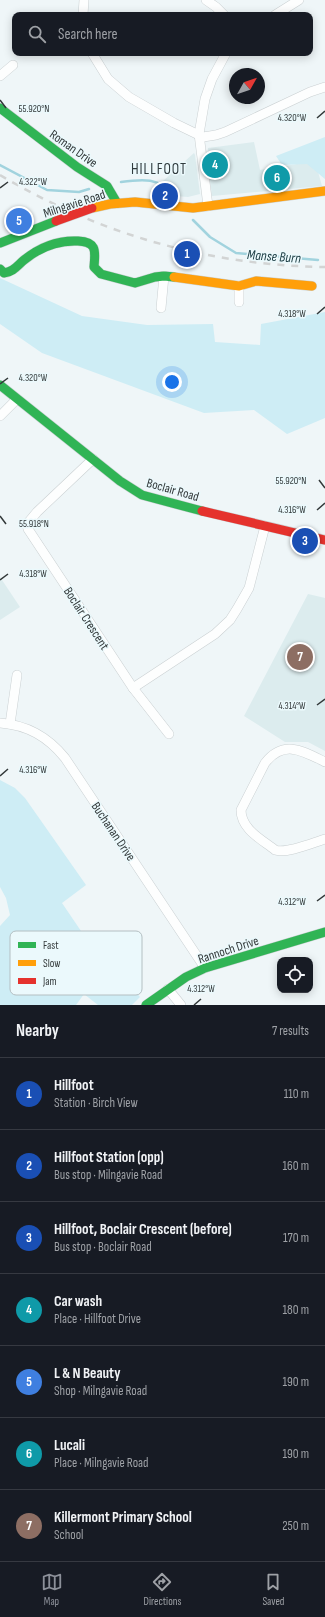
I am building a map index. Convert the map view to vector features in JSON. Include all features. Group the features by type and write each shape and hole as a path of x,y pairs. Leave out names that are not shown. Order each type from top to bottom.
{"main road":[{"name":"Roman Drive","path":"0,108 43,142 95,179 108,186 117,203"},
{"name":"Roman Drive","path":"95,179 98,200"},
{"name":"Milngavie Road","path":"0,243 56,221 98,200 117,203 140,202 183,208 325,191"},
{"path":"0,269 4,273 11,272 21,261 33,252 67,239 82,241 92,245 95,249 94,267 101,274 135,282 164,276 239,286 256,282 312,286"},
{"name":"Boclair Road","path":"0,385 126,486 142,495 192,509 325,540"},
{"name":"Rannoch Drive","path":"146,1005 168,989 206,968 325,932"}],"street":[{"path":"83,12 84,0"},
{"path":"206,0 221,12"},
{"path":"280,12 299,0"},
{"path":"94,56 108,79 124,93 174,123 203,137 225,132 310,92 325,87"},
{"path":"208,206 199,134 206,99 212,79 224,56"},
{"path":"0,76 13,65"},
{"path":"161,308 164,276"},
{"path":"239,286 239,302"},
{"path":"0,416 16,399"},
{"name":"Boclair Crescent","path":"93,459 37,512 27,524 28,529 133,688 169,734"},
{"path":"133,688 215,634 230,620 238,610 249,588 265,526"},
{"path":"10,724 17,675"},
{"name":"Buchanan Drive","path":"0,723 10,724 31,730 44,737 56,747 65,758 206,968"},
{"path":"325,762 295,749 286,749 270,756 241,810 241,816 245,826 275,850 283,851 325,839"},
{"path":"168,989 181,1005"}],"shaded area":[{"path":"325,137 325,179 307,164 282,165 276,156"},
{"path":"254,142 260,170 315,161 322,186 212,196 208,148"},
{"path":"194,153 200,194 188,197 175,196 171,188 163,181"},
{"path":"0,278 82,316 147,325 213,324 215,342 260,345 261,324 325,312 325,418 287,434 254,410 204,413 42,353 0,324"},
{"path":"0,577 20,607 0,620"},
{"path":"308,594 325,598 325,751 308,742 285,742 244,716"},
{"path":"0,780 15,788 25,798 86,885 62,903 81,931 10,931 10,995 83,995 76,1005 0,1005 0,926 10,915 6,898 0,887"},
{"path":"85,995 138,995 140,997 132,1005 98,1005"}],"waterway":[{"name":"Manse Burn","path":"0,165 47,190 79,192 89,189"},
{"name":"Manse Burn","path":"121,182 136,180 157,182 163,185 174,196"},
{"name":"Manse Burn","path":"193,220 210,237 236,253 318,260"}],"railway":[{"path":"0,175 38,196 77,214 116,230 156,243 197,253 239,260 282,265 325,267"}],"traffic: fast":[{"path":"0,108 77,167 107,186 117,203"},
{"path":"0,243 56,221"},
{"path":"0,269 4,273 10,271 36,251 50,245 78,241 89,243 92,246 95,252 94,267 101,274 135,283 155,277 174,277"},
{"path":"0,385 120,481 142,495 202,511"},
{"path":"146,1005 186,977 205,968 325,932"}],"traffic: slow":[{"path":"92,208 110,204 135,202 193,208 325,191"},
{"path":"174,277 239,286 256,281 312,286"}],"traffic: jam":[{"path":"56,221 92,208"},
{"path":"202,511 325,540"}],"place":[{"name":"Car wash","path":"215,165"},
{"name":"Lucali","path":"277,178"},
{"name":"Hillfoot Station (opp)","path":"165,196"},
{"name":"L & N Beauty","path":"19,221"},
{"name":"Hillfoot","path":"187,254"},
{"name":"Hillfoot, Boclair Crescent (before)","path":"305,541"},
{"name":"Killermont Primary School","path":"300,657"}],"district":[{"name":"HILLFOOT","path":"159,169"}]}
